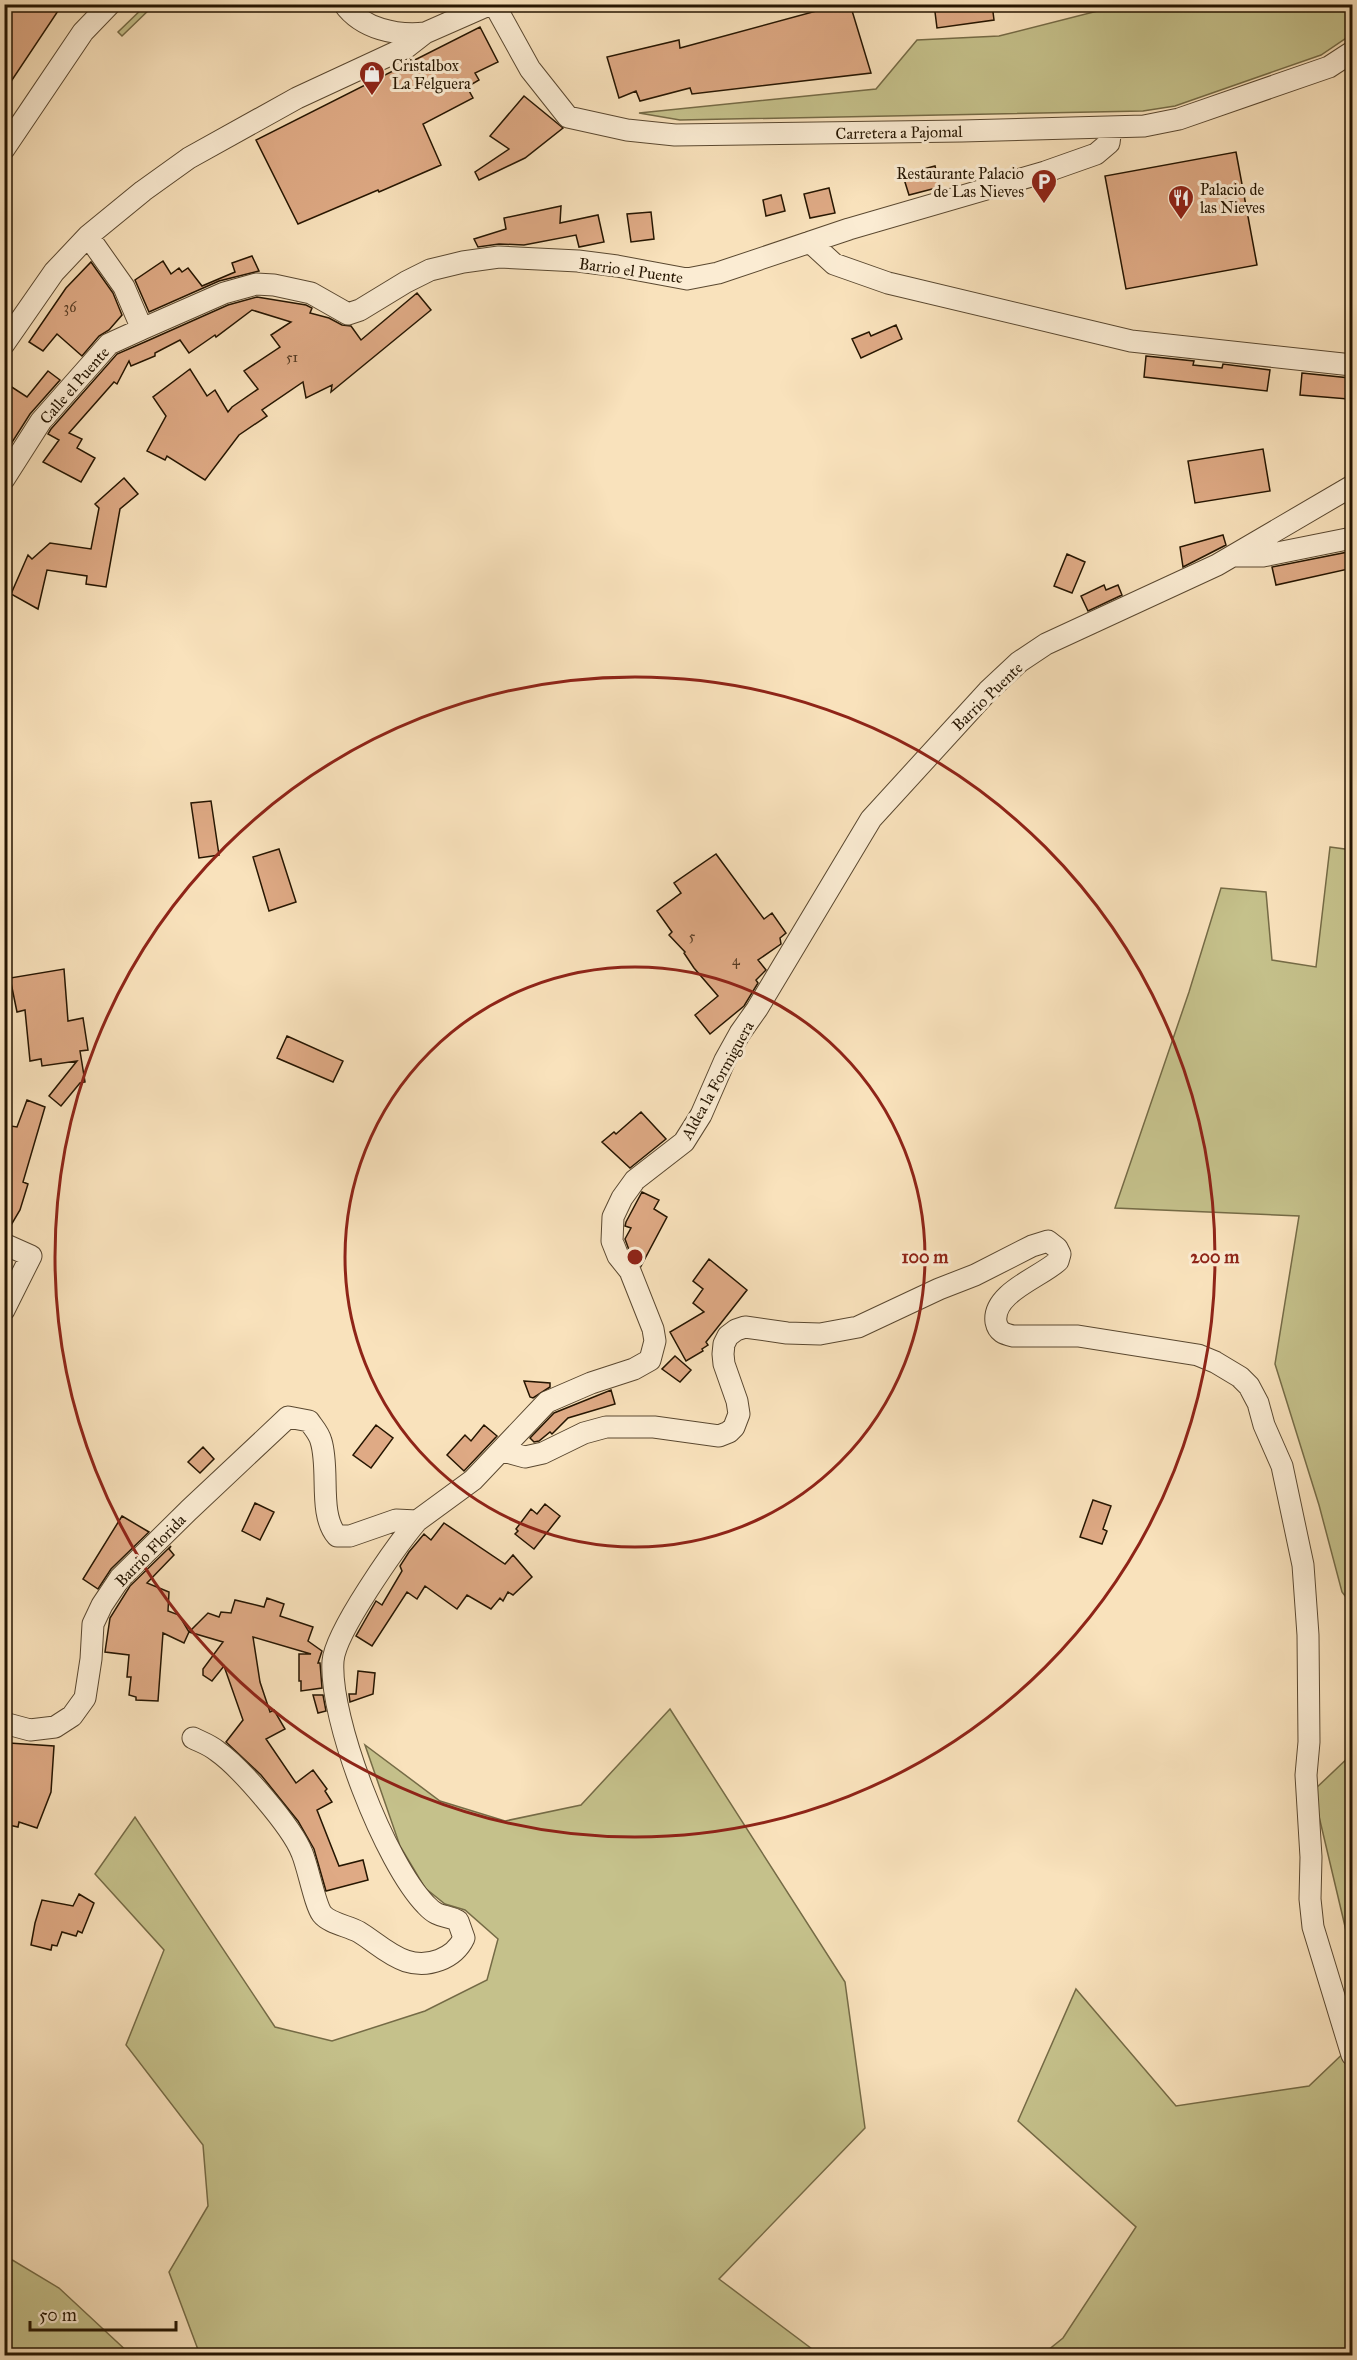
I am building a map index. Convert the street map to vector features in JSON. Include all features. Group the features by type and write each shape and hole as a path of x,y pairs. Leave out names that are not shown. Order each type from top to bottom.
{"street":[{"path":"4,148 84,32 110,4"},
{"path":"344,4 375,28 407,35 425,33"},
{"path":"4,344 54,273 88,236 143,191 189,158 297,98 406,47 425,33 493,4"},
{"name":"Carretera a Pajomal","path":"493,4 530,69 568,117 627,130 675,135 1144,126 1179,119 1329,67 1353,52"},
{"path":"370,65 376,55 375,28"},
{"name":"Barrio el Puente","path":"142,329 224,293 256,284 274,285 310,293 348,314 360,310 430,270 499,257 578,261 687,279 718,273 810,242 1045,172 1096,154 1109,143 1111,127"},
{"path":"88,236 124,287 142,329"},
{"path":"810,242 834,264 888,283 1131,341 1353,365"},
{"name":"Calle el Puente","path":"4,479 41,420 109,344 142,329"},
{"name":"Barrio Puente","path":"810,919 871,819 980,700 1019,662 1046,644 1234,556 1353,486"},
{"name":"Barrio Puente","path":"1234,556 1263,556 1353,538"},
{"name":"Aldea la Formiguera","path":"193,1738 217,1750 248,1779 279,1819 300,1848 310,1872 317,1906 326,1918 359,1932 406,1961 436,1961 448,1957 459,1949 464,1938 458,1921 440,1917 426,1906 407,1882 390,1854 355,1767 334,1687 333,1659 345,1627 399,1543 417,1521 455,1495 503,1451 547,1402 591,1383 634,1370 651,1360 656,1341 653,1329 630,1271 618,1256 612,1241 613,1217 622,1198 635,1180 684,1142 701,1115 725,1060 740,1033 758,1009 810,919"},
{"path":"503,1451 525,1457 543,1452 584,1433 606,1427 654,1427 719,1436 734,1427 739,1414 723,1354 728,1336 736,1330 745,1327 787,1333 820,1334 858,1327 939,1289 975,1275 1032,1246 1048,1241 1053,1244 1060,1254 1058,1260 1014,1290 999,1305 996,1317 997,1327 1002,1334 1078,1336 1175,1350 1215,1362 1240,1377 1249,1386 1258,1403 1264,1425 1282,1466 1297,1533 1307,1617 1309,1742 1306,1775 1313,1927 1353,2055"},
{"path":"4,1244 31,1256 4,1310"},
{"name":"Barrio Florida","path":"4,1723 30,1730 55,1728 72,1716 85,1698 93,1624 102,1605 120,1578 288,1417 309,1421 321,1438 325,1456 326,1516 329,1527 336,1536 350,1536 396,1520 417,1521"}],"shaded area":[{"path":"1125,4 1352,5 1352,34 1321,55 1175,106 1143,111 680,120 639,113 876,89 917,40 999,36"},
{"path":"146,5 154,5 122,36 118,32"},
{"path":"1330,847 1352,850 1352,1605 1342,1592 1319,1505 1275,1364 1299,1216 1115,1208 1189,992 1221,888 1266,892 1272,960 1316,967"},
{"path":"670,1709 845,1982 865,2128 719,2279 820,2355 200,2355 169,2272 208,2206 203,2145 126,2045 164,1950 95,1874 135,1817 275,2027 332,2041 425,2011 487,1980 498,1939 465,1910 445,1904 425,1888 400,1846 365,1745 440,1801 505,1821 581,1805"},
{"path":"1352,1754 1352,1956 1313,1791"},
{"path":"1076,1989 1176,2106 1309,2086 1352,2045 1352,2355 1042,2355 1063,2338 1136,2227 1018,2121"},
{"path":"4,2255 59,2288 131,2355 5,2355"}],"building":[{"path":"4,4 48,4 58,11 4,92"},
{"path":"842,4 850,4 871,73 692,94 690,88 640,101 636,91 619,98 607,57 679,40 680,48"},
{"path":"934,4 992,4 994,20 937,28"},
{"path":"480,27 498,62 475,73 479,80 467,87 473,98 423,124 441,165 298,224 256,140"},
{"path":"524,96 563,128 525,158 479,180 475,172 509,149 490,136"},
{"name":"Palacio de las Nieves","path":"1236,152 1257,265 1126,289 1105,176"},
{"path":"935,166 940,187 909,195 904,179 913,177 912,172"},
{"path":"829,188 835,213 810,218 804,194"},
{"path":"781,195 785,211 766,216 763,200"},
{"path":"561,206 560,223 598,215 604,242 579,247 576,235 524,245 499,244 478,247 474,239 506,229 504,218"},
{"path":"651,212 654,239 631,242 627,214"},
{"path":"252,256 259,271 219,281 149,312 135,280 163,261 171,274 179,268 182,272 188,268 202,286 235,272 232,263"},
{"path":"91,262 113,293 122,315 82,356 57,334 43,351 29,342 66,288"},
{"path":"417,293 431,310 331,392 332,385 306,398 303,382 262,410 267,416 239,435 205,480 167,456 165,460 147,451 166,416 153,397 190,369 207,396 215,390 228,412 258,389 244,371 280,347 271,335 291,322 252,310 216,337 215,335 189,353 180,340 155,353 155,356 131,366 129,361 117,384 114,382 69,433 82,439 77,448 95,458 81,482 43,462 59,440 48,434 51,429 117,354 228,305 257,297 306,305 312,308 310,313 351,326 361,340"},
{"path":"896,325 902,339 861,358 852,339 869,332 871,336"},
{"path":"1146,356 1194,361 1193,365 1222,368 1223,364 1270,370 1267,391 1144,377"},
{"path":"48,371 60,380 30,414 4,455 4,382 27,397"},
{"path":"1302,373 1350,378 1348,399 1300,395"},
{"path":"1263,449 1270,491 1195,503 1188,461"},
{"path":"124,478 138,494 120,509 106,587 86,584 87,576 47,570 38,609 11,594 28,555 32,559 50,543 91,549 99,508 95,504"},
{"path":"1223,535 1226,545 1183,567 1180,547"},
{"path":"1353,551 1353,568 1276,585 1272,567"},
{"path":"1067,554 1085,562 1072,593 1054,586"},
{"path":"1104,585 1106,590 1118,585 1122,595 1088,611 1081,596"},
{"path":"211,801 219,855 199,858 191,803"},
{"path":"279,849 296,902 269,911 253,857"},
{"path":"716,854 764,919 772,913 786,933 780,938 781,944 758,960 766,970 756,980 758,983 744,1006 710,1034 695,1015 718,996 694,968 685,952 669,935 672,932 657,911 681,893 674,883"},
{"path":"64,969 68,1021 83,1018 88,1050 80,1051 85,1082 80,1083 61,1106 49,1096 77,1061 42,1066 41,1059 30,1061 25,1010 17,1012 10,978"},
{"path":"287,1036 343,1061 333,1082 277,1058"},
{"path":"27,1100 45,1107 23,1182 28,1184 20,1210 7,1232 4,1232 4,1146 11,1126 17,1127"},
{"path":"641,1112 666,1139 630,1168 602,1142 614,1132 616,1134"},
{"path":"642,1192 659,1200 654,1209 667,1217 641,1266 629,1250 625,1239 631,1228 625,1226"},
{"path":"709,1259 747,1290 706,1342 708,1345 702,1349 703,1351 686,1361 670,1332 704,1312 693,1303 703,1289 693,1281"},
{"path":"675,1356 691,1370 680,1382 662,1369"},
{"path":"524,1381 550,1383 550,1387 533,1398 530,1397"},
{"path":"611,1390 615,1404 568,1418 552,1434 550,1432 539,1441 534,1442 530,1438 554,1413"},
{"path":"376,1425 393,1438 371,1468 353,1455"},
{"path":"484,1425 497,1436 464,1471 447,1455 465,1435 471,1441"},
{"path":"203,1447 214,1459 200,1473 188,1462"},
{"path":"1093,1500 1111,1506 1103,1529 1107,1531 1102,1544 1080,1537"},
{"path":"255,1503 274,1512 260,1540 242,1531"},
{"path":"545,1504 560,1516 534,1549 515,1534 518,1531 516,1529 531,1509 537,1514"},
{"path":"122,1516 149,1532 111,1569 98,1589 83,1579"},
{"path":"444,1523 505,1564 513,1555 532,1577 513,1595 508,1592 503,1601 500,1598 491,1609 467,1595 457,1609 425,1586 417,1599 407,1592 372,1646 356,1636 376,1601 382,1605 402,1571 400,1566 409,1552 424,1534 431,1540"},
{"path":"171,1546 169,1549 174,1555 147,1583 169,1592 168,1611 179,1615 189,1632 184,1643 163,1633 158,1701 136,1700 136,1697 129,1695 131,1677 127,1677 129,1655 105,1652 110,1618 130,1586"},
{"path":"267,1598 284,1604 280,1616 313,1627 308,1641 322,1651 318,1663 320,1663 322,1688 301,1691 299,1654 311,1654 253,1637 260,1682 270,1712 274,1710 285,1729 266,1739 296,1783 313,1770 327,1789 325,1791 332,1802 317,1810 339,1866 363,1860 368,1880 326,1891 314,1849 298,1821 261,1775 226,1742 243,1720 224,1666 212,1681 203,1675 203,1669 223,1642 189,1632 208,1613 219,1617 221,1612 231,1613 235,1600 264,1607"},
{"path":"358,1671 375,1673 373,1694 350,1702 349,1694 356,1694"},
{"path":"313,1695 323,1695 326,1711 318,1713"},
{"path":"9,1743 54,1746 51,1792 37,1828 19,1822 18,1827 4,1824 4,1775"},
{"path":"79,1894 94,1903 82,1933 78,1931 76,1936 62,1932 57,1946 52,1945 51,1950 31,1945 42,1900 73,1906"}],"place":[{"name":"Cristalbox La Felguera","path":"372,97"},
{"name":"Restaurante Palacio de Las Nieves","path":"1044,205"},
{"name":"Palacio de las Nieves","path":"1181,221"}]}
